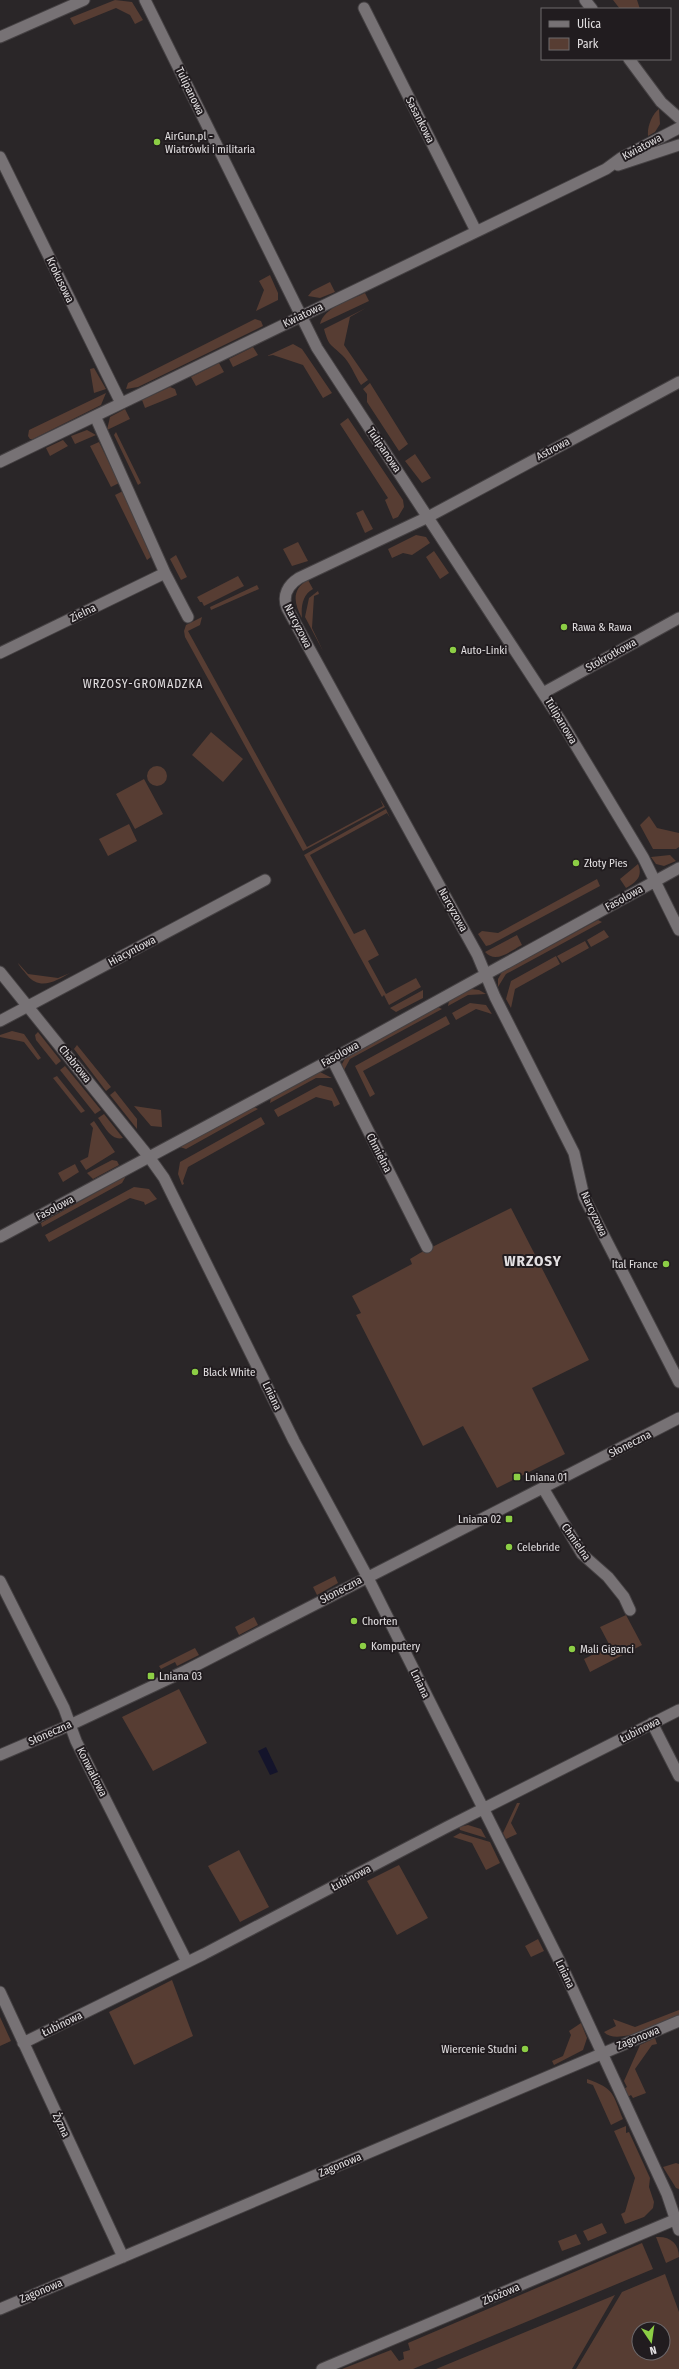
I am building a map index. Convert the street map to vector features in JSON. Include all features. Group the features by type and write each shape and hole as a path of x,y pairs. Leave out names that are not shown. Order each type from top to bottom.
{"street":[{"path":"0,37 84,0"},
{"name":"Tulipanowa","path":"145,0 317,348 543,692 643,857 679,930"},
{"path":"585,0 591,8"},
{"name":"Sasankowa","path":"364,8 476,231"},
{"path":"630,60 661,102 679,118"},
{"name":"Kwiatowa","path":"0,462 606,168 621,158 679,128"},
{"name":"Kwiatowa","path":"606,168 679,145"},
{"name":"Krokusowa","path":"0,156 121,403"},
{"name":"Astrowa","path":"428,517 679,382"},
{"path":"95,416 165,572 188,617"},
{"name":"Narcyzowa","path":"428,517 299,578 288,588 285,601 486,974 495,997 574,1153 584,1197 679,1382"},
{"name":"Zielna","path":"0,653 165,572"},
{"name":"Stokrotkowa","path":"543,692 679,618"},
{"name":"Fasolowa","path":"0,1237 332,1059 679,868"},
{"name":"Hiacyntowa","path":"0,1021 265,880"},
{"name":"Chabrowa","path":"0,972 149,1156"},
{"name":"Chmielna","path":"332,1059 427,1247"},
{"name":"Lniana","path":"149,1156 164,1178 294,1441 367,1576 483,1809 603,2052 667,2194 678,2222"},
{"name":"Słoneczna","path":"0,1755 70,1725 185,1670 679,1418"},
{"name":"Chmielna","path":"543,1488 582,1554 608,1577 624,1597 630,1610"},
{"name":"Konwaliowa","path":"0,1581 3,1596 64,1708 70,1725 187,1962"},
{"name":"Łubinowa","path":"23,2044 187,1962 483,1809 679,1710"},
{"path":"652,1723 679,1776"},
{"name":"Żyzna","path":"0,1992 123,2257"},
{"name":"Zagonowa","path":"0,2308 679,2021"},
{"name":"Zbożowa","path":"322,2369 678,2222"}],"green space":[{"path":"115,0 132,2 143,20 135,24 130,15 116,8 74,25 70,18"},
{"path":"613,0 637,0 640,8 619,8"},
{"path":"659,109 660,124 655,132 648,136 650,121"},
{"path":"270,275 278,293 278,300 256,311 264,290 259,281"},
{"path":"330,282 335,292 320,298 308,296 312,291"},
{"path":"365,293 369,301 320,324 327,313 332,309"},
{"path":"366,308 350,317 344,345 368,380 361,385 348,361 332,346 327,339 324,329"},
{"path":"255,319 261,321 263,326 138,387 126,389 128,383"},
{"path":"293,344 302,349 332,393 323,398 303,365 273,355 267,356"},
{"path":"253,347 258,355 233,367 229,359"},
{"path":"219,363 224,372 196,386 191,377"},
{"path":"94,368 106,389 94,393 90,369"},
{"path":"370,383 408,444 399,451 367,402 367,394 363,389"},
{"path":"170,387 175,389 177,395 145,408 142,400"},
{"path":"106,393 101,405 33,439 30,439 28,436 29,430"},
{"path":"125,409 130,419 107,430 110,417"},
{"path":"348,418 403,500 404,507 398,517 393,519 385,500 388,498 340,424"},
{"path":"87,430 96,435 75,444 71,436"},
{"path":"116,432 141,483 138,485 114,435"},
{"path":"63,440 68,446 50,456 46,448"},
{"path":"99,442 119,483 111,487 90,446"},
{"path":"415,454 431,478 422,483 405,461"},
{"path":"123,491 151,557 147,560 115,495"},
{"path":"363,510 373,529 365,533 356,513"},
{"path":"416,535 426,537 430,543 412,555 403,553 392,558 388,549"},
{"path":"298,542 308,561 292,566 283,549"},
{"path":"434,551 449,573 440,579 426,557"},
{"path":"176,555 187,577 181,580 170,559"},
{"path":"238,576 244,586 204,606 197,597"},
{"path":"308,580 313,589 304,598 302,618 297,607 296,597 299,588"},
{"path":"257,585 259,589 211,610 210,607"},
{"path":"318,591 319,594 314,596 312,628 323,651 305,617 309,598"},
{"path":"202,617 200,625 188,631 307,847 383,806 380,799 385,807 303,851 185,637 184,631 186,625"},
{"path":"211,732 243,759 223,782 192,755"},
{"path":"157,766 164,769 167,776 164,783 157,786 150,783 147,776 150,769"},
{"path":"144,779 163,814 135,829 116,794"},
{"path":"386,809 390,818 387,813 310,855 354,934 365,929 379,955 368,961 386,994 416,978 421,987 389,1005 384,995 382,997 304,855"},
{"path":"649,816 657,828 679,833 679,847 676,849 653,849 640,825"},
{"path":"129,824 137,841 108,856 99,839"},
{"path":"670,855 676,861 664,866 656,864 651,857"},
{"path":"638,864 640,872 638,878 626,888 620,879"},
{"path":"597,879 600,886 490,945 486,946 478,934 482,931 498,933"},
{"path":"598,920 602,922 506,974 498,987 498,979 502,972"},
{"path":"604,930 609,937 591,947 587,940"},
{"path":"517,935 522,945 508,953 494,957 485,952"},
{"path":"585,941 589,948 562,963 557,956"},
{"path":"556,956 560,964 515,989 511,1008 506,999 511,981"},
{"path":"18,963 28,974 58,978 70,973 48,983 37,983 27,975"},
{"path":"471,989 479,990 486,994 468,995 448,1006 449,1001"},
{"path":"423,990 423,998 396,1012 390,1008"},
{"path":"470,1003 486,1005 492,1014 476,1009 456,1020 452,1013"},
{"path":"438,1007 442,1009 350,1059 343,1072 342,1064 346,1057"},
{"path":"446,1016 450,1024 363,1071 375,1094 370,1097 355,1066"},
{"path":"12,1031 24,1034 41,1058 38,1060 24,1042 0,1037 0,1035"},
{"path":"38,1032 61,1061 56,1065 36,1040 35,1035"},
{"path":"77,1045 111,1087 106,1091 74,1049"},
{"path":"65,1066 101,1110 95,1114 60,1070"},
{"path":"320,1072 332,1078 316,1078 270,1103 271,1098"},
{"path":"57,1076 85,1111 81,1113 53,1078"},
{"path":"320,1085 332,1088 340,1104 334,1107 332,1101 316,1097 278,1117 274,1110"},
{"path":"115,1091 137,1119 137,1129 110,1095"},
{"path":"134,1106 161,1110 162,1127 151,1126"},
{"path":"254,1107 258,1109 186,1149 180,1147"},
{"path":"104,1114 123,1138 115,1137 106,1129 98,1118"},
{"path":"261,1117 265,1124 188,1167 183,1181 184,1184 182,1185 178,1174 180,1162"},
{"path":"94,1121 115,1152 86,1170 80,1161 88,1157 93,1128 90,1124"},
{"path":"112,1160 117,1161 119,1165 93,1179 87,1173"},
{"path":"75,1164 79,1172 63,1182 58,1173"},
{"path":"126,1176 122,1183 42,1227 41,1223"},
{"path":"134,1187 149,1189 157,1199 145,1205 144,1202 130,1198 49,1242 45,1235"},
{"path":"511,1208 589,1360 532,1388 565,1454 497,1488 463,1426 423,1446 356,1315 361,1313 352,1296 412,1264 410,1259 420,1253"},
{"path":"335,1576 338,1583 317,1595 313,1587"},
{"path":"626,1615 642,1645 590,1672 584,1659 610,1646 600,1627"},
{"path":"254,1617 258,1625 239,1635 235,1627"},
{"path":"195,1648 199,1655 177,1666 175,1662 161,1669 159,1666"},
{"path":"179,1689 207,1743 153,1771 122,1717"},
{"path":"517,1803 520,1803 511,1823 517,1834 506,1839 503,1833"},
{"path":"468,1825 481,1829 486,1838 460,1830 459,1827"},
{"path":"460,1833 490,1842 500,1863 486,1870 472,1843 453,1837"},
{"path":"239,1850 269,1907 240,1922 208,1866"},
{"path":"399,1865 428,1918 397,1935 367,1881"},
{"path":"538,1939 544,1951 531,1957 525,1946"},
{"path":"172,1980 193,2036 134,2065 109,2012"},
{"path":"679,2010 679,2015 640,2032 619,2037 610,2036 604,2032 616,2026 613,2019 635,2027"},
{"path":"0,2017 11,2041 0,2046"},
{"path":"581,2023 587,2038 583,2050 554,2065 552,2061 563,2056 571,2035 569,2031"},
{"path":"655,2038 657,2044 652,2045 635,2069 646,2093 633,2098 631,2095 626,2098 622,2090 627,2087 624,2081 640,2045"},
{"path":"587,2079 608,2089 614,2098 623,2119 611,2125 593,2085 587,2083"},
{"path":"626,2126 626,2133 629,2132 650,2178 649,2187 654,2202 653,2208 644,2217 625,2224 621,2214 625,2212 635,2178 614,2131"},
{"path":"676,2163 679,2164 679,2189 676,2188 663,2167"},
{"path":"602,2223 607,2233 588,2241 583,2231"},
{"path":"576,2234 581,2244 562,2251 558,2241"},
{"path":"656,2237 666,2238 673,2241 679,2252 679,2257 666,2263"},
{"path":"642,2243 653,2269 413,2369 342,2369 391,2350 399,2361 404,2359 403,2352 410,2350 408,2343"},
{"path":"665,2274 679,2312 679,2369 576,2369 622,2292"},
{"path":"615,2295 572,2369 436,2369"}],"shaded area":[{"path":"266,1747 278,1772 270,1775 258,1751"}],"place":[{"name":"AirGun.pl - Wiatrówki i militaria","path":"157,142"},
{"name":"Rawa & Rawa","path":"564,627"},
{"name":"Auto-Linki","path":"453,650"},
{"name":"Złoty Pies","path":"576,863"},
{"name":"Ital France","path":"666,1264"},
{"name":"Black White","path":"195,1372"},
{"name":"Lniana 01","path":"517,1477"},
{"name":"Lniana 02","path":"509,1519"},
{"name":"Celebride","path":"509,1547"},
{"name":"Chorten","path":"354,1621"},
{"name":"Komputery","path":"363,1646"},
{"name":"Mali Giganci","path":"572,1649"},
{"name":"Lniana 03","path":"151,1676"},
{"name":"Wiercenie Studni","path":"525,2049"}],"district":[{"name":"WRZOSY-GROMADZKA","path":"143,684"},
{"name":"WRZOSY","path":"533,1261"}]}
